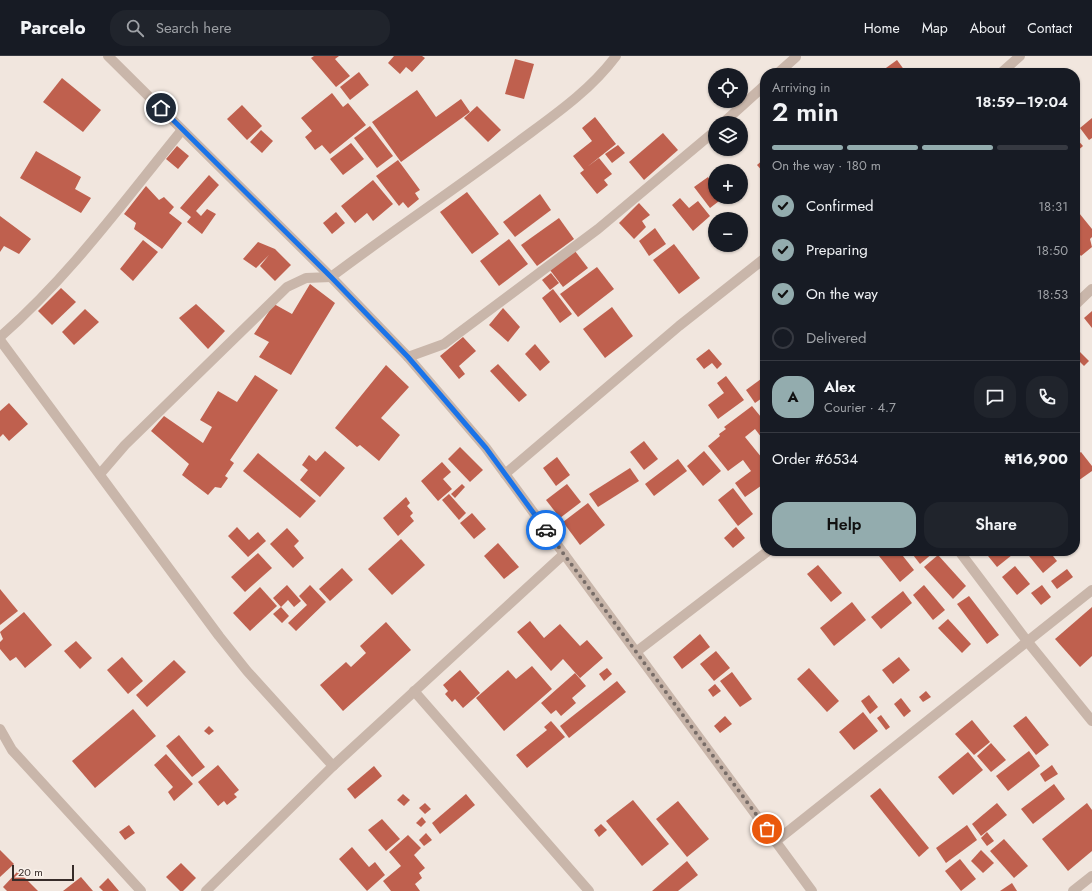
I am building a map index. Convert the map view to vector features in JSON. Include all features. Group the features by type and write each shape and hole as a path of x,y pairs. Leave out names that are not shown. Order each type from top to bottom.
{"street":[{"path":"108,56 331,277 408,357 486,448 812,891"},
{"path":"100,474 125,445 287,287 306,278 331,277 480,171 569,104 600,76 616,56"},
{"path":"1007,68 1020,56"},
{"path":"784,68 796,57"},
{"path":"731,116 760,90"},
{"path":"182,130 78,258 24,316 0,338 224,642 247,671 332,766"},
{"path":"408,357 444,344 598,229 708,137"},
{"path":"504,474 680,326 760,262"},
{"path":"1080,300 1092,289"},
{"path":"206,891 332,766 564,554"},
{"path":"636,652 761,556"},
{"path":"963,556 1027,641 1092,721"},
{"path":"776,842 1092,590"},
{"path":"414,691 589,891"},
{"path":"0,729 12,750 141,891"},
{"path":"1073,891 1092,876"}],"building":[{"path":"314,56 339,56 335,59 350,76 336,87 311,58"},
{"path":"394,56 422,56 425,58 412,72 406,67 400,74 388,63"},
{"path":"515,59 534,64 524,99 505,94"},
{"path":"897,60 903,68 886,68"},
{"path":"359,72 369,85 350,100 340,87"},
{"path":"62,78 101,110 83,132 43,102"},
{"path":"417,90 436,117 461,99 470,112 401,162 372,122"},
{"path":"332,93 343,107 348,103 366,125 330,154 322,145 315,150 305,137 312,131 301,118"},
{"path":"242,105 262,126 247,140 227,119"},
{"path":"477,106 501,130 488,142 464,118"},
{"path":"595,117 616,144 587,167 599,158 612,174 604,180 608,185 597,194 580,173 584,170 573,156 592,141 582,128"},
{"path":"1092,118 1092,138 1089,140 1080,128"},
{"path":"370,126 393,156 377,168 354,138"},
{"path":"261,130 273,141 262,153 250,142"},
{"path":"663,133 678,150 644,180 629,162"},
{"path":"351,143 364,159 343,175 330,159"},
{"path":"618,145 625,153 612,163 605,154"},
{"path":"177,146 189,156 178,169 166,159"},
{"path":"36,151 81,177 75,189 91,198 81,213 20,178"},
{"path":"398,160 420,190 415,193 419,199 408,208 403,202 399,206 376,176"},
{"path":"209,175 219,185 196,211 201,216 207,209 216,214 202,234 187,222 191,217 180,208"},
{"path":"708,177 708,204 715,204 710,208 694,187"},
{"path":"373,180 393,204 373,221 367,213 355,223 341,206"},
{"path":"146,186 159,200 164,197 174,207 169,213 182,223 162,249 134,229 136,223 124,214"},
{"path":"467,192 499,234 472,254 440,212"},
{"path":"540,194 551,210 515,237 503,222"},
{"path":"680,198 689,208 698,201 708,214 708,218 693,231 672,205"},
{"path":"639,203 650,215 642,221 646,227 634,239 619,223"},
{"path":"336,212 345,223 332,234 323,223"},
{"path":"1080,214 1092,229 1092,237 1090,239 1092,247 1081,256"},
{"path":"0,216 31,239 19,254 4,246 0,252"},
{"path":"559,218 574,239 537,266 521,245"},
{"path":"655,228 666,244 649,256 639,241"},
{"path":"509,239 528,264 499,286 480,261"},
{"path":"143,240 158,252 133,281 120,269"},
{"path":"258,242 275,249 291,265 275,281 260,266 269,255 256,268 243,259"},
{"path":"674,244 700,278 679,294 653,260"},
{"path":"575,251 588,268 563,287 550,270"},
{"path":"597,267 614,289 578,317 560,294"},
{"path":"551,273 559,283 550,290 542,280"},
{"path":"310,284 335,303 291,375 259,357 269,342 254,334 274,304 292,314"},
{"path":"61,288 76,302 52,325 38,311"},
{"path":"553,289 572,314 560,323 542,298"},
{"path":"196,304 225,331 208,349 179,318"},
{"path":"612,307 633,336 605,358 583,329"},
{"path":"503,308 520,327 508,342 489,325"},
{"path":"85,309 99,322 74,345 62,332"},
{"path":"1092,311 1092,328 1084,318"},
{"path":"463,337 476,351 459,366 465,374 459,379 440,356"},
{"path":"535,344 550,362 540,371 525,354"},
{"path":"709,349 722,364 717,369 712,363 704,369 696,359"},
{"path":"1080,352 1089,361 1084,366 1080,362"},
{"path":"498,364 527,395 519,402 490,371"},
{"path":"386,365 409,387 381,418 400,435 379,461 360,445 357,447 335,428"},
{"path":"255,375 278,390 230,460 234,463 225,476 228,478 221,488 215,487 208,495 182,475 189,464 151,431 164,416 203,443 212,427 200,420 218,391 237,402"},
{"path":"726,376 744,400 718,419 708,405 724,393 717,383"},
{"path":"760,380 760,400 755,403 746,390"},
{"path":"9,403 28,424 9,441 3,434 0,437 0,411"},
{"path":"752,406 760,416 760,436 755,429 745,437 760,456 760,486 745,497 735,483 751,471 743,460 728,471 708,446 726,429 724,427"},
{"path":"644,441 658,459 644,470 630,452"},
{"path":"460,447 483,470 470,482 448,459"},
{"path":"325,451 345,468 320,497 300,480 308,470 302,465 309,455 316,461"},
{"path":"704,451 721,471 703,486 687,466"},
{"path":"258,453 316,501 300,518 243,471"},
{"path":"1080,453 1092,466 1092,471 1080,479"},
{"path":"557,457 570,475 556,486 543,468"},
{"path":"678,459 687,471 654,496 645,484"},
{"path":"442,462 451,472 443,479 452,489 438,501 421,481"},
{"path":"630,468 639,481 598,507 589,494"},
{"path":"462,484 465,487 455,498 451,494"},
{"path":"567,484 581,502 560,518 546,500"},
{"path":"733,488 753,514 738,526 718,500"},
{"path":"449,494 466,513 459,520 442,500"},
{"path":"406,497 410,503 407,506 413,513 410,516 414,521 398,536 383,518"},
{"path":"588,503 605,525 580,545 563,522"},
{"path":"472,513 486,529 474,539 460,523"},
{"path":"237,527 249,540 258,532 266,541 248,557 228,536"},
{"path":"736,527 745,538 733,548 724,538"},
{"path":"287,528 299,541 294,546 304,558 293,568 270,544"},
{"path":"401,539 425,565 392,595 368,569"},
{"path":"498,543 519,567 504,579 484,556"},
{"path":"258,553 272,568 245,592 231,577"},
{"path":"879,556 903,556 914,570 900,582"},
{"path":"914,556 929,556 920,564"},
{"path":"937,556 939,556 966,586 953,599 924,567"},
{"path":"988,556 1011,556 997,567"},
{"path":"1029,556 1053,556 1057,561 1043,573"},
{"path":"818,565 842,593 831,602 807,574"},
{"path":"1015,566 1030,584 1017,595 1002,577"},
{"path":"342,568 353,580 330,601 319,589"},
{"path":"1067,569 1073,577 1057,589 1051,581"},
{"path":"287,585 301,601 294,607 288,600 281,607 273,598"},
{"path":"310,585 326,602 296,631 288,623 307,605 299,596"},
{"path":"924,585 945,610 933,620 913,595"},
{"path":"1042,585 1051,597 1041,605 1031,593"},
{"path":"260,587 277,606 250,631 233,613"},
{"path":"0,589 18,611 0,625"},
{"path":"903,591 912,603 881,629 871,617"},
{"path":"969,596 999,635 987,644 957,604"},
{"path":"852,602 866,620 834,646 820,628"},
{"path":"281,607 289,616 282,623 273,614"},
{"path":"1092,607 1092,656 1080,667 1055,639"},
{"path":"24,612 52,645 25,668 16,657 10,661 0,649 0,642 3,639 0,632"},
{"path":"948,619 971,644 962,653 938,628"},
{"path":"530,621 544,638 560,624 580,646 587,640 603,658 580,678 563,659 551,671 517,632"},
{"path":"386,622 411,650 343,711 320,685 346,662 351,667 366,653 360,646"},
{"path":"700,634 710,647 682,669 673,657"},
{"path":"76,641 92,658 80,669 64,651"},
{"path":"716,651 730,668 714,681 700,664"},
{"path":"122,657 143,681 128,694 107,670"},
{"path":"899,657 910,670 893,684 882,670"},
{"path":"174,660 186,672 147,707 136,695"},
{"path":"532,666 552,689 504,731 476,698 508,670 516,679"},
{"path":"607,668 612,674 604,681 599,674"},
{"path":"809,668 839,701 827,712 797,679"},
{"path":"460,670 480,693 463,708 455,699 452,702 445,694 448,691 443,685"},
{"path":"732,672 752,699 740,707 720,681"},
{"path":"575,673 586,686 572,698 576,703 561,716 556,710 551,714 541,703"},
{"path":"617,681 626,692 569,738 560,726"},
{"path":"715,684 721,691 713,697 708,690"},
{"path":"926,691 931,697 923,702 919,697"},
{"path":"869,695 878,707 870,714 861,701"},
{"path":"901,698 911,711 904,717 894,704"},
{"path":"133,709 156,736 95,788 72,761"},
{"path":"863,712 878,731 854,750 839,732"},
{"path":"881,715 890,727 886,730 877,718"},
{"path":"725,716 732,724 720,733 714,726"},
{"path":"1026,716 1049,745 1036,755 1013,726"},
{"path":"972,720 990,742 974,755 955,734"},
{"path":"551,721 565,737 527,768 516,755 547,730 544,727"},
{"path":"209,726 214,731 209,735 204,731"},
{"path":"179,735 205,767 192,777 166,746"},
{"path":"991,743 1006,760 991,772 977,756"},
{"path":"1029,751 1040,766 1008,791 996,776"},
{"path":"968,752 983,770 953,795 938,777"},
{"path":"166,754 193,784 174,801 168,792 173,787 154,765"},
{"path":"218,765 239,790 234,794 237,797 227,805 224,801 218,806 198,782"},
{"path":"1052,765 1058,774 1045,782 1040,774"},
{"path":"374,766 382,776 355,799 347,789"},
{"path":"1054,784 1065,799 1033,824 1021,809"},
{"path":"880,788 929,848 919,857 870,796"},
{"path":"403,794 410,800 404,806 397,800"},
{"path":"466,794 475,805 440,834 432,823"},
{"path":"633,800 669,844 642,866 606,821"},
{"path":"678,801 709,839 687,857 656,819"},
{"path":"425,803 431,809 425,814 419,808"},
{"path":"997,803 1007,815 981,836 972,824"},
{"path":"1087,803 1092,810 1092,851 1068,871 1042,839"},
{"path":"422,817 426,822 421,827 416,823"},
{"path":"382,819 400,839 386,851 368,830"},
{"path":"601,824 607,830 599,837 594,830"},
{"path":"129,825 135,833 125,840 119,832"},
{"path":"967,825 977,840 946,863 936,848"},
{"path":"987,832 994,841 987,846 981,838"},
{"path":"426,833 432,840 424,846 419,840"},
{"path":"408,835 421,848 414,855 425,868 419,873 422,878 415,884 420,891 391,891 383,881 401,866 389,852"},
{"path":"1004,839 1028,866 1014,878 990,851"},
{"path":"352,847 369,867 375,862 385,875 367,891 339,859"},
{"path":"0,850 14,864 0,877"},
{"path":"981,850 994,863 983,873 971,861"},
{"path":"960,859 976,879 961,891 945,871"},
{"path":"687,861 698,875 678,891 652,891"},
{"path":"181,863 196,878 183,891 180,891 166,877"},
{"path":"18,871 38,891 7,891 3,887"},
{"path":"81,877 93,891 63,891"},
{"path":"108,878 119,891 103,891 99,887"},
{"path":"1012,883 1017,891 1000,891"}],"way so far":[{"path":"546,530 767,829"}],"route":[{"path":"161,108 331,277 408,357 486,448 546,530"}]}
